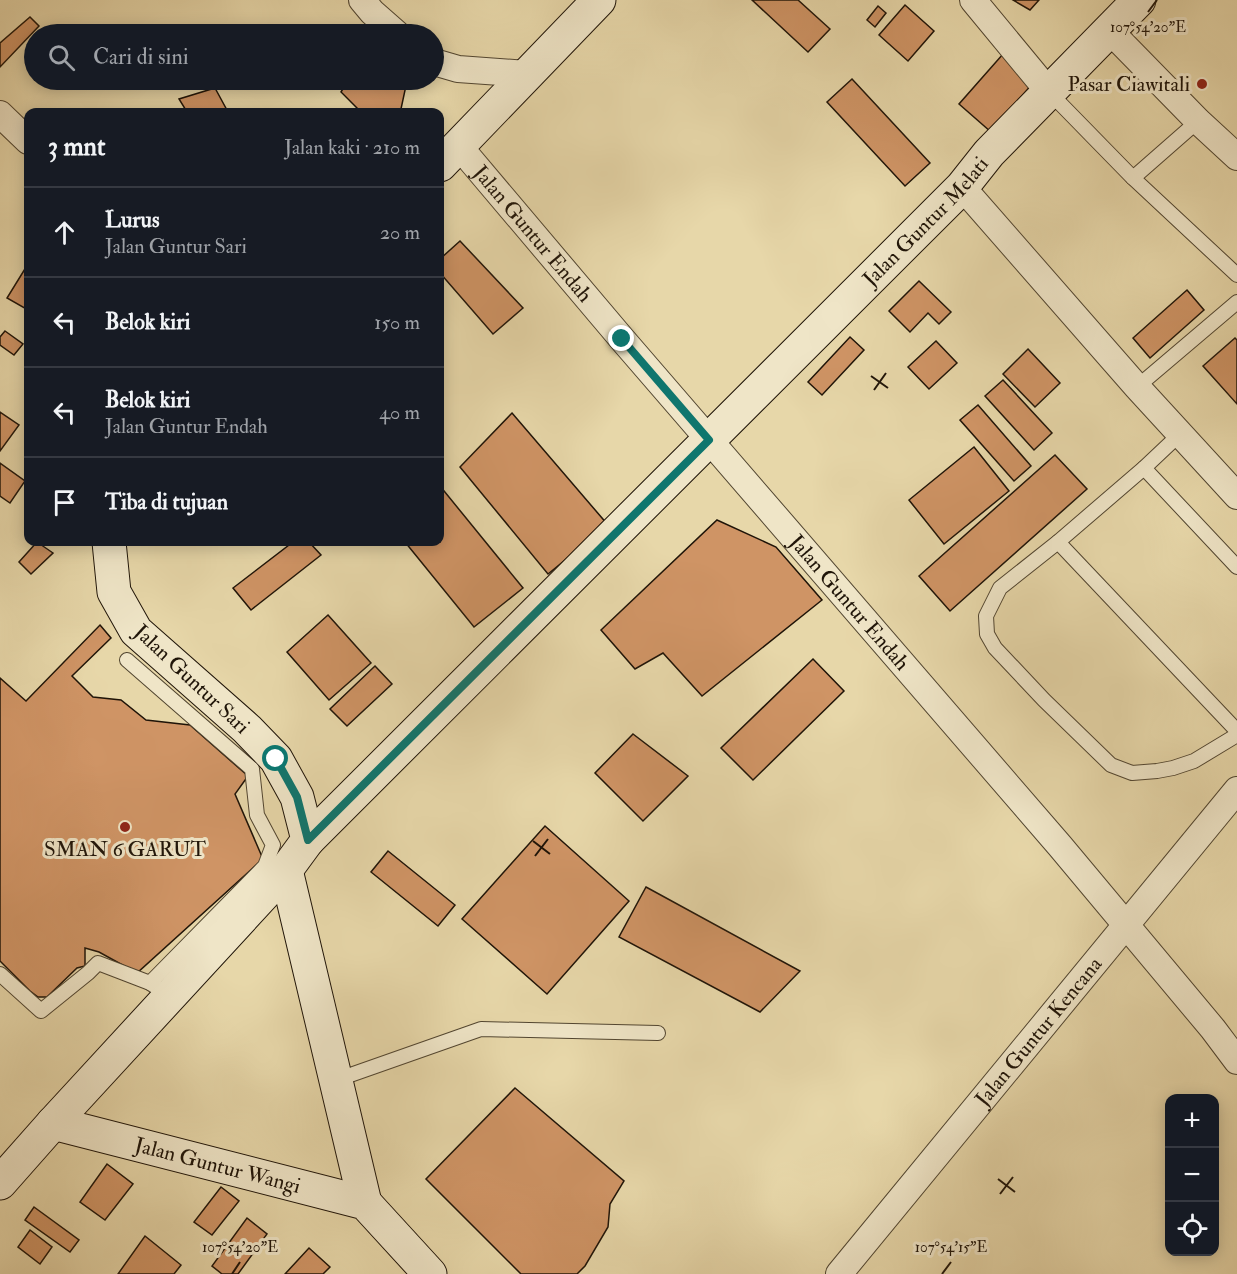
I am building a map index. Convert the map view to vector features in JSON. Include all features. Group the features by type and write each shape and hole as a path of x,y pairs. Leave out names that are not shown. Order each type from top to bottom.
{"street":[{"path":"362,0 386,24"},
{"path":"449,155 599,0"},
{"path":"973,0 1048,92"},
{"name":"Jalan Guntur Melati","path":"308,840 709,440 734,412 962,187 989,153 1139,0"},
{"path":"1110,31 1237,158"},
{"path":"444,66 458,69 527,74"},
{"path":"0,114 24,137"},
{"name":"Jalan Guntur Endah","path":"449,155 622,339 1060,846 1213,1029 1237,1061"},
{"path":"962,187 1137,387 1237,496"},
{"name":"Jalan Guntur Sari","path":"109,546 114,592 136,631 247,729 276,759 297,797 308,840"},
{"name":"Jalan Guntur Kencana","path":"839,1274 1237,790"},
{"path":"0,1182 53,1123 160,990 286,870 308,840"},
{"path":"286,870 365,1203 430,1274"},
{"name":"Jalan Guntur Wangi","path":"53,1123 365,1203"}],"lane":[{"path":"1048,92 1133,178 1237,275"},
{"path":"1133,178 1198,121"},
{"path":"1137,387 1237,302"},
{"path":"1180,434 1058,542 1000,588 986,616 987,634 994,648 1111,765 1132,773 1157,771 1183,765 1194,761 1237,735"},
{"path":"1144,468 1237,567"},
{"path":"1058,542 1237,731"},
{"path":"0,974 41,1011 98,963 160,990 265,867 273,845 257,815 252,769 127,660"},
{"path":"336,1080 481,1029 658,1033"}],"building":[{"path":"752,0 798,0 830,29 808,52"},
{"path":"1013,0 1039,0 1030,10"},
{"path":"905,5 934,31 908,61 879,35"},
{"path":"878,6 886,13 875,27 867,20"},
{"path":"30,17 37,24 24,24 24,42 0,67 0,43"},
{"path":"1003,54 1034,82 991,132 959,104"},
{"path":"852,79 930,163 905,186 827,102"},
{"path":"216,90 226,108 185,108 179,99"},
{"path":"342,90 405,90 401,108 357,108 341,92"},
{"path":"460,241 523,308 493,334 444,278 444,255"},
{"path":"24,270 24,308 7,298"},
{"path":"919,281 951,312 939,324 928,313 910,332 889,311"},
{"path":"1187,290 1204,310 1150,358 1133,338"},
{"path":"5,331 23,344 14,355 0,345 0,337"},
{"path":"850,337 864,350 822,395 808,382"},
{"path":"1235,338 1237,340 1237,404 1203,366"},
{"path":"936,341 957,363 929,389 908,367"},
{"path":"1028,349 1060,383 1035,407 1003,374"},
{"path":"1003,380 1052,433 1034,450 985,396"},
{"path":"978,405 1031,466 1014,481 960,420"},
{"path":"0,412 19,425 0,451"},
{"path":"512,413 608,525 548,574 460,467"},
{"path":"974,447 1009,491 944,544 909,500"},
{"path":"1055,455 1087,489 950,611 919,576"},
{"path":"0,463 24,482 10,503 0,496"},
{"path":"444,491 523,588 474,627 408,546 444,546"},
{"path":"717,520 776,547 822,600 702,696 663,653 635,669 601,630"},
{"path":"33,546 43,546 53,553 31,574 19,562"},
{"path":"288,546 313,546 321,555 251,610 233,588"},
{"path":"328,615 371,663 329,700 287,652"},
{"name":"SMAN 6 GARUT","path":"100,625 111,638 72,676 93,697 121,700 146,720 190,725 248,776 235,794 263,859 137,973 99,952 85,948 85,966 77,968 47,997 38,997 0,961 0,678 26,701"},
{"path":"813,659 844,691 753,780 721,748"},
{"path":"375,666 392,684 347,726 330,709"},
{"path":"633,734 688,776 643,821 595,773"},
{"path":"545,826 629,901 547,994 462,919"},
{"path":"388,851 455,905 438,926 371,872"},
{"path":"646,887 800,971 760,1012 619,937"},
{"path":"515,1088 624,1181 610,1204 608,1227 585,1266 577,1274 521,1274 426,1179"},
{"path":"107,1164 133,1184 105,1220 80,1202"},
{"path":"221,1187 239,1201 212,1235 194,1222"},
{"path":"34,1207 79,1240 70,1252 25,1220"},
{"path":"247,1218 267,1234 238,1274 222,1274 212,1266"},
{"path":"30,1230 52,1247 40,1264 18,1247"},
{"path":"145,1236 181,1265 174,1274 118,1274"},
{"path":"309,1248 330,1267 323,1274 285,1274"}],"place":[{"name":"Pasar Ciawitali","path":"1202,84"},
{"name":"SMAN 6 GARUT","path":"125,827"}],"route":[{"path":"276,759 297,797 308,840 709,440 622,339"}]}
